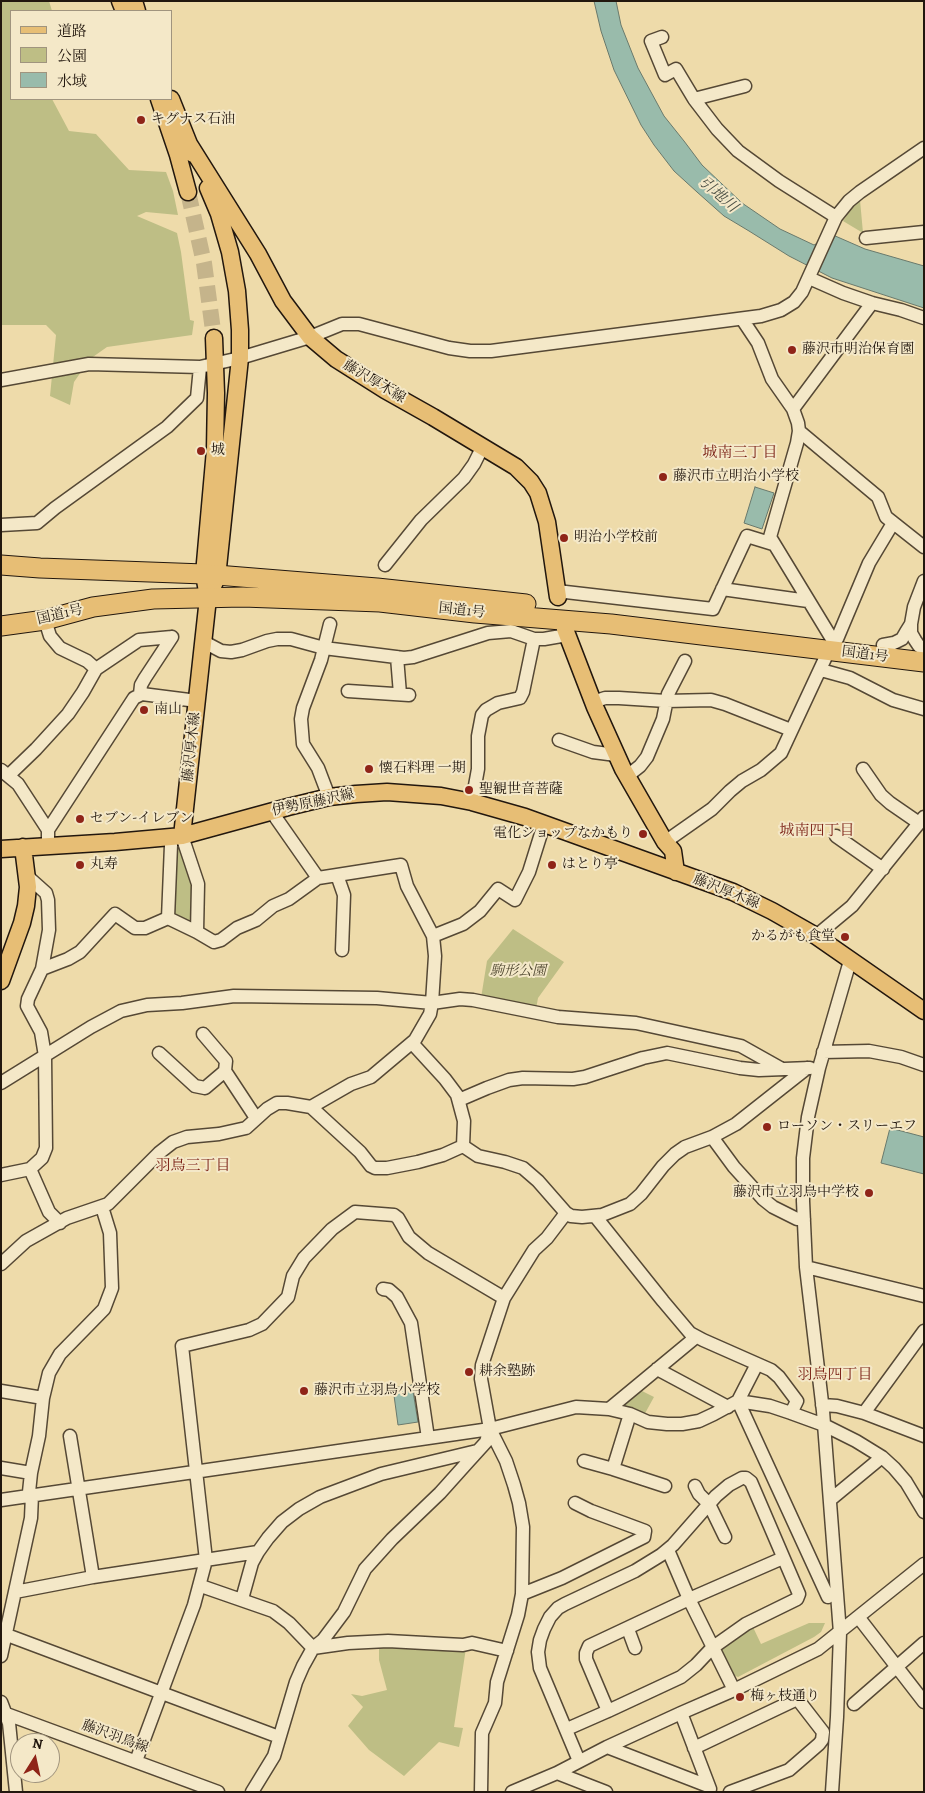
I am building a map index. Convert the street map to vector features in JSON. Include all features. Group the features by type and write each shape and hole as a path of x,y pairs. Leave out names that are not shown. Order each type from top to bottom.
{"highway":[{"name":"国道1号","path":"1,565 211,576 387,589 612,612 833,643 924,662"},
{"name":"国道1号","path":"1,626 46,620 93,607 125,602 153,599 243,597 380,602 475,613 833,643 883,645 924,650"}],"main road":[{"path":"159,100 188,192"},
{"name":"藤沢厚木線","path":"171,100 219,214 230,252 239,310 240,358 208,598 197,701 177,840"},
{"name":"藤沢厚木線","path":"189,144 258,254 283,301 310,337 336,359 385,390 516,467 531,482 538,493 547,522 557,594"},
{"name":"藤沢厚木線","path":"211,576 216,424 208,365 214,338"},
{"path":"213,484 228,381 234,366 240,358"},
{"name":"藤沢厚木線","path":"566,632 593,702 626,777 673,851 676,872 733,892 816,936 924,1012"},
{"name":"伊勢原藤沢線","path":"1,849 23,847 48,838 115,842 177,840 275,810 329,797 387,792 442,796 501,809 676,872"},
{"path":"1,981 24,914 27,896 27,876 23,847"}],"street":[{"path":"662,37 651,41 665,75 676,69 694,100 717,129 738,151 834,222"},
{"path":"694,100 745,86"},
{"path":"1,380 89,364 208,365 240,358 310,337 342,324 359,324 449,348 491,351 761,316 781,310 794,302 802,292 834,222 849,201 924,148"},
{"path":"866,238 924,232"},
{"path":"809,278 843,294 924,318"},
{"path":"793,409 872,303"},
{"path":"742,319 758,343 772,379 793,409 799,431 787,483 770,537 772,544 833,643"},
{"path":"1,525 37,523 168,427 198,398 208,365"},
{"path":"799,431 878,497 886,517 924,547"},
{"path":"385,565 421,520 464,478 483,446"},
{"path":"666,842 712,809 742,781 761,770 782,753 791,730 822,670 869,563 893,523"},
{"path":"557,594 713,609 747,536 772,544"},
{"path":"924,581 914,608 911,624 915,640 924,650"},
{"path":"722,589 808,601"},
{"path":"46,620 50,636 60,648 87,661 96,669"},
{"path":"329,797 318,768 303,744 301,731 303,708 321,660 330,624"},
{"path":"883,645 902,639 911,624"},
{"path":"204,642 225,652 242,650 277,639 302,641 324,648 397,657 413,657 488,633 511,632 534,639 544,639 566,632"},
{"path":"48,838 24,792 5,773 36,749 68,714 96,669 139,640 172,636 141,685 140,694"},
{"path":"472,802 478,769 478,736 482,715 486,710 498,703 520,698 523,692 534,639"},
{"path":"348,691 405,695 397,657"},
{"path":"626,777 648,757 663,719 666,702 685,661"},
{"path":"822,670 850,678 893,700 924,709"},
{"path":"48,838 134,698 140,694 197,701"},
{"path":"593,702 605,698 666,702 711,700 791,730"},
{"path":"560,740 593,752 616,755"},
{"path":"816,936 852,906 921,820 886,799 863,769"},
{"path":"275,810 276,818 318,878"},
{"path":"434,936 463,924 480,911 498,890 515,900 529,872 544,824"},
{"path":"836,836 882,869"},
{"path":"168,918 177,840"},
{"path":"177,840 198,884 197,932"},
{"path":"1,1264 26,1241 67,1218 108,1204 159,1153 173,1142 187,1137 219,1134 246,1128 256,1118 277,1103 311,1106 351,1084 371,1077 412,1043 430,1014 435,956 434,936 407,886 401,865 318,878 289,899 273,906 256,920 237,928 214,942 168,918 140,929 135,928 115,914 80,952 42,969"},
{"path":"337,874 344,895 342,950"},
{"path":"1,1175 30,1169 42,1158 46,1148 45,1056 41,1032 27,1006 28,999 42,969 49,930 48,900 46,893 27,876"},
{"path":"463,1146 478,1156 523,1168 538,1181 566,1213 582,1217 595,1216 620,1209 630,1204 641,1194 675,1154 685,1147 712,1137 736,1124 813,1068 823,1052 850,961"},
{"path":"1,1083 110,1016 133,1007 234,996 377,998 432,1002 460,999 473,1000 558,1018 636,1022 742,1046 782,1068"},
{"path":"203,1034 226,1061 225,1071 256,1118"},
{"path":"412,1043 452,1088 460,1100 464,1121 463,1146"},
{"path":"823,1052 869,1051 902,1057 924,1065"},
{"path":"159,1053 195,1086 205,1088 225,1071"},
{"path":"460,1100 509,1080 586,1077 643,1058 667,1053 759,1070 813,1068"},
{"path":"813,1068 803,1158 804,1219 806,1267 824,1425 840,1633 832,1792"},
{"path":"311,1106 375,1168 387,1168 418,1162 463,1146"},
{"path":"712,1137 740,1174 763,1199 773,1207 797,1219 804,1219"},
{"path":"30,1169 49,1212 60,1222"},
{"path":"1,1656 31,1518 32,1496 29,1492 31,1473 49,1373 60,1354 104,1309 112,1288 110,1233 102,1207"},
{"path":"136,1761 201,1586 206,1560 182,1346 256,1329 288,1297 293,1276 304,1258 332,1229 355,1212 394,1215 398,1218 409,1237 428,1253 504,1298"},
{"path":"481,1792 482,1733 493,1712 497,1682 518,1615 522,1594 523,1527 506,1461 490,1429 481,1379 482,1365 504,1298 534,1250 547,1238 566,1213"},
{"path":"595,1216 663,1301 696,1337 775,1374 797,1401 791,1413"},
{"path":"806,1267 924,1296"},
{"path":"383,1288 389,1290 397,1297 411,1323 428,1438"},
{"path":"864,1412 924,1331"},
{"path":"609,1409 696,1337"},
{"path":"1,1500 490,1429 576,1407 609,1409 630,1414 648,1422 682,1424 699,1421 733,1404 757,1364"},
{"path":"657,1369 733,1404 770,1406 824,1425 856,1441 882,1457 906,1482 924,1512"},
{"path":"1,1391 43,1398"},
{"path":"733,1404 828,1597"},
{"path":"822,1405 864,1412 924,1436"},
{"path":"612,1469 630,1414"},
{"path":"252,1792 274,1756 296,1682 313,1648 323,1640 344,1612 369,1563 440,1493 486,1442 490,1429"},
{"path":"70,1436 93,1577"},
{"path":"242,1599 252,1563 258,1552 282,1522 299,1509 320,1497 381,1474 477,1451"},
{"path":"830,1500 882,1457"},
{"path":"584,1461 664,1486"},
{"path":"1,1468 31,1473"},
{"path":"567,1729 681,1676 696,1665 712,1648 746,1624 797,1599 799,1594 751,1482 746,1478 742,1478 728,1486 709,1504 668,1550 636,1571 564,1604 550,1617 540,1640 538,1652 540,1668 579,1761"},
{"path":"695,1486 699,1494 709,1504 724,1537"},
{"path":"522,1594 562,1578 644,1537 645,1531 598,1514 575,1503"},
{"path":"668,1550 712,1648 734,1690"},
{"path":"15,1592 93,1577 258,1552"},
{"path":"608,1711 586,1659 588,1646 783,1558"},
{"path":"512,1792 557,1773 680,1712 734,1690 818,1650 924,1564"},
{"path":"201,1586 273,1611 281,1616 313,1648"},
{"path":"858,1618 924,1702"},
{"path":"628,1629 635,1648"},
{"path":"7,1635 279,1737"},
{"path":"313,1648 381,1640 463,1645 472,1643 507,1651"},
{"path":"854,1704 924,1643"},
{"path":"694,1748 795,1700 799,1701 823,1732 822,1740 819,1744 789,1770 730,1792"},
{"path":"2,1710 9,1723 16,1792"},
{"name":"藤沢羽鳥線","path":"2,1710 218,1792"},
{"path":"680,1712 710,1789"},
{"path":"607,1747 710,1789"},
{"path":"557,1773 606,1792"}],"green space":[{"path":"1,1 49,1 52,10 10,10 10,100 53,100 69,131 96,134 129,170 166,172 173,191 178,215 146,212 137,216 177,233 190,320 194,321 192,335 107,347 90,359 74,382 70,405 50,396 56,335 46,325 1,325"},
{"path":"860,200 863,233 843,221 854,205"},
{"path":"182,846 193,877 194,926 171,913 175,847"},
{"name":"駒形公園","path":"513,929 564,962 538,998 536,1009 481,998 487,961"},
{"path":"638,1389 654,1397 643,1417 616,1408"},
{"path":"809,1623 825,1623 821,1632 814,1637 738,1677 733,1675 720,1652 722,1648 752,1625 761,1644"},
{"path":"379,1645 466,1648 454,1727 463,1728 459,1747 439,1742 404,1776 369,1750 348,1726 363,1707 351,1694 362,1696 387,1690 379,1660"}],"water":[{"name":"引地川","path":"594,1 616,1 621,25 638,68 664,116 702,165 742,203 780,229 814,245 833,235 865,249 924,266 924,308 832,278 789,256 724,216 674,171 641,125 614,70 601,31"},
{"path":"755,487 774,493 762,529 744,523"},
{"path":"890,1128 924,1137 924,1174 881,1163"},
{"path":"412,1385 418,1422 398,1425 393,1388"}],"tunnel":[{"path":"188,192 204,263 214,338"}],"place":[{"name":"キグナス石油","path":"141,120"},
{"name":"藤沢市明治保育園","path":"792,350"},
{"name":"城","path":"201,451"},
{"name":"藤沢市立明治小学校","path":"663,477"},
{"name":"明治小学校前","path":"564,538"},
{"name":"南山","path":"144,710"},
{"name":"懐石料理 一期","path":"369,769"},
{"name":"聖観世音菩薩","path":"469,790"},
{"name":"セブン-イレブン","path":"80,819"},
{"name":"電化ショップなかもり","path":"643,834"},
{"name":"丸寿","path":"80,865"},
{"name":"はとり亭","path":"552,865"},
{"name":"かるがも食堂","path":"845,937"},
{"name":"ローソン・スリーエフ","path":"767,1127"},
{"name":"藤沢市立羽鳥中学校","path":"869,1193"},
{"name":"耕余塾跡","path":"469,1372"},
{"name":"藤沢市立羽鳥小学校","path":"304,1391"},
{"name":"梅ヶ枝通り","path":"740,1697"}],"district":[{"name":"城南三丁目","path":"740,453"},
{"name":"城南四丁目","path":"817,831"},
{"name":"羽鳥三丁目","path":"193,1166"},
{"name":"羽鳥四丁目","path":"835,1375"}]}
